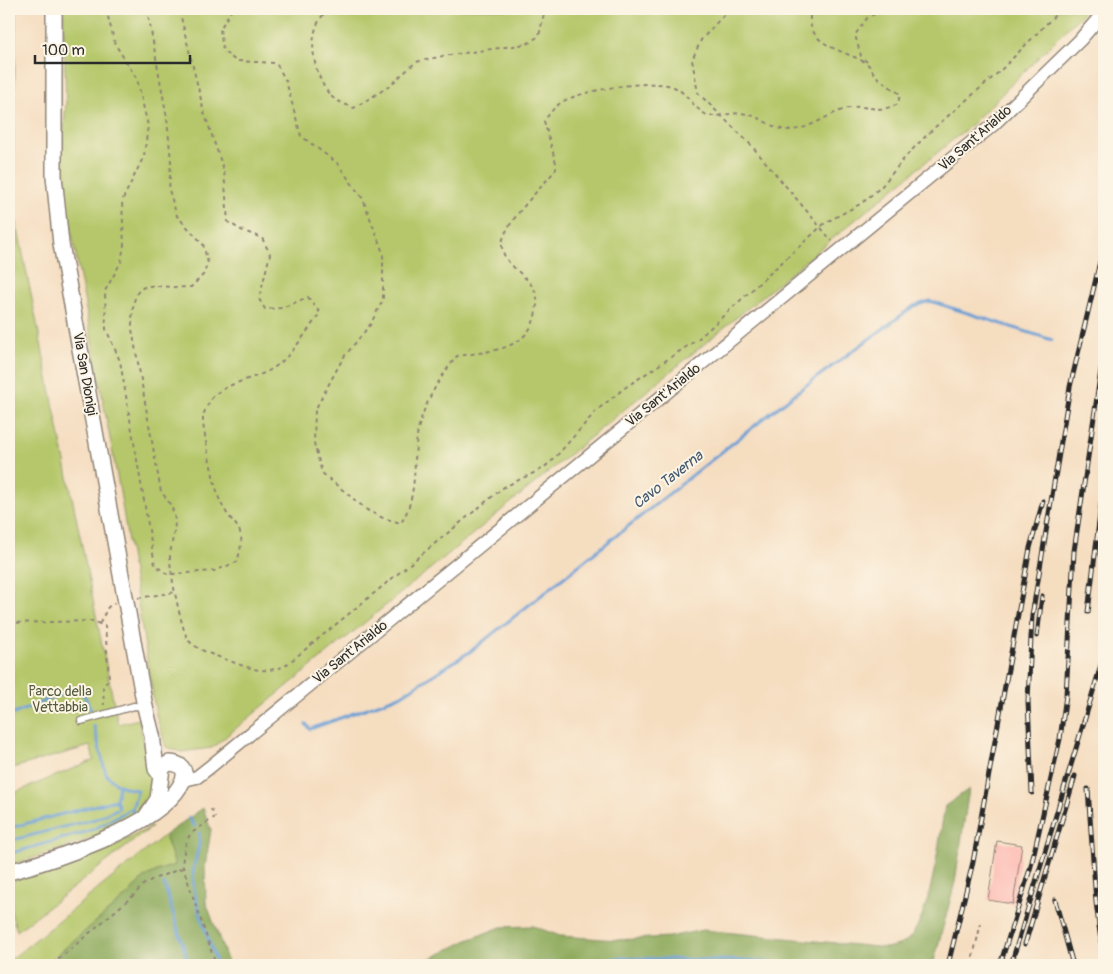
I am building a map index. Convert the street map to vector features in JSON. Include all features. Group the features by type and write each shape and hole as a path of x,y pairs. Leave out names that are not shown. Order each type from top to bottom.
{"street":[{"name":"Via San Dionigi","path":"54,9 54,176 61,244 145,707 152,735 173,775"},
{"name":"Via Sant'Arialdo","path":"173,775 211,766 841,250 994,124 1080,40 1104,12"},
{"path":"9,872 40,863 105,838 146,817 173,775"}],"lane":[{"path":"81,721 107,712 134,706 145,707"}],"path":[{"path":"106,9 115,44 137,78 148,126 144,156 122,201 124,245 121,262 105,291 106,329 120,361 155,565 167,574 214,571 237,562 242,544 239,527 220,501 202,417 211,398 233,385 271,370 296,346 320,313 308,297 282,308 265,309 259,299 270,254 262,238 241,230 228,222 224,171 204,112 179,9"},
{"path":"147,9 168,118 171,162 169,190 177,216 203,244 208,263 203,275 191,287 176,288 154,284 143,286 134,296 132,304 132,329 161,492 171,503 176,527 170,558 180,618 188,640 207,653 255,670 270,672 285,666 504,487 542,469 553,460 597,410 634,381 698,338 832,217 862,203 881,187 906,155 934,128 999,72 1061,9"},
{"path":"232,9 220,29 222,51 236,61 276,63 286,81 300,136 337,163 362,199 383,253 383,300 370,325 344,358 315,410 314,443 322,473 367,510 401,524 408,512 415,476 418,430 427,404 443,374 458,356 507,348 524,338 534,322 538,297 532,284 508,262 502,247 505,232 556,169 544,121 554,108 564,100 584,93 642,83 664,84 675,88 684,93 703,114 721,117 733,113 748,114 786,130 808,127 850,107 886,110 898,104 900,94 876,76 861,56 855,35 867,18 884,9"},
{"path":"329,9 316,28 313,48 316,68 331,97 354,108 388,87 416,62 442,56 527,44 539,36 545,9"},
{"path":"729,9 701,40 692,60 698,93 751,145 820,228 841,250"},
{"path":"812,9 809,19 814,32 822,42 868,63"},
{"path":"134,598 176,592"},
{"path":"100,624 108,607"},
{"path":"9,623 92,621 105,626 110,679 103,687 102,702 107,712"},
{"path":"211,809 215,817 190,834 185,846 184,868 216,965"},
{"path":"52,965 143,885 184,868"},
{"path":"971,965 981,923"}],"green space":[{"name":"Parco della Vettabbia","path":"9,9 16,9 12,200 118,724 139,719 152,782 149,803 117,825 83,842 9,865 9,795 94,760 90,746 9,769"},
{"path":"63,9 1087,9 971,125 212,748 181,752 166,747 156,715 120,492 60,170 66,103"},
{"path":"969,789 955,882 933,965 396,965 432,958 465,941 501,927 533,926 560,936 617,940 669,937 703,930 887,948 899,945 905,942 914,932 928,899 945,806"},
{"path":"203,808 211,830 205,867 206,902 229,965 61,965 57,955 131,892 140,881 156,872 175,865 165,835"},
{"path":"153,826 17,931 9,907 9,882 104,851"},
{"path":"165,835 175,865 156,872 140,881 131,892 45,965 9,965 9,961"}],"building":[{"path":"997,841 1022,845 1013,904 988,900"}],"waterway":[{"path":"9,9 12,145"},
{"name":"Cavo Taverna","path":"306,724 310,729 400,696 471,651 801,389 914,306 930,301 1052,340"},
{"path":"9,716 73,689 84,695 91,710"},
{"path":"9,854 92,830 132,808 138,790 120,785 106,774 94,726"},
{"path":"9,841 95,819 119,808 116,800 119,785"},
{"path":"9,828 116,800"},
{"path":"132,808 134,816"},
{"path":"189,818 195,826"},
{"path":"199,833 200,838 193,869 193,885 198,908 217,965"},
{"path":"164,884 189,965"},
{"path":"523,965 620,958 755,961 790,965"}],"railway":[{"path":"1032,793 1028,701 1032,616 1070,387 1104,245"},
{"path":"1000,965 1031,866 1060,739 1066,695 1074,551 1104,350"},
{"path":"1088,612 1104,481"},
{"path":"948,965 973,862 1030,548 1043,501"},
{"path":"1037,636 1042,596"},
{"path":"1011,965 1104,655"},
{"path":"1025,944 1075,776"},
{"path":"1088,789 1096,902 1104,965"},
{"path":"1055,900 1073,965"}]}
